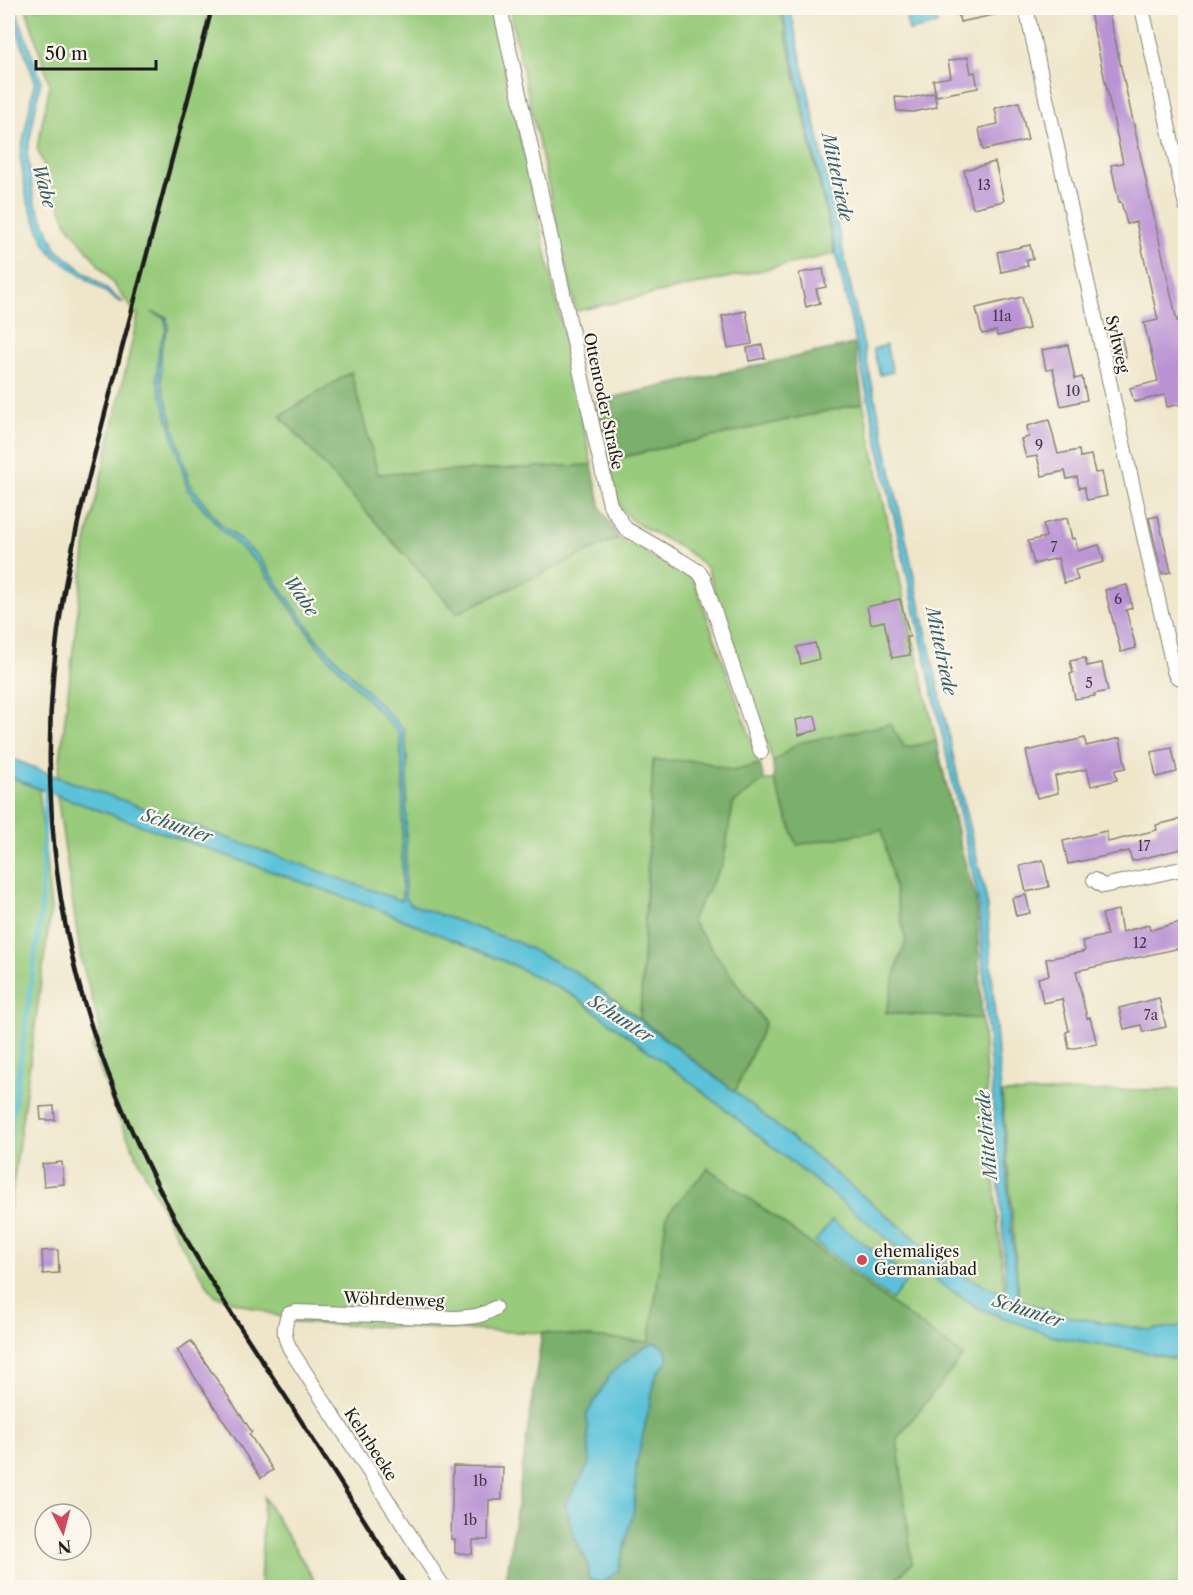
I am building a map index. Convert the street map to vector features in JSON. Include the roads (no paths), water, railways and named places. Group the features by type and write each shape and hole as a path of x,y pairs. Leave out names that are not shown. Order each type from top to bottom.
{"street":[{"name":"Ottenroder Straße","path":"500,8 610,506 626,529 699,572 704,580 761,752"},
{"name":"Syltweg","path":"1026,8 1174,671 1176,676 1185,680"},
{"path":"1142,8 1185,206"},
{"path":"1094,880 1103,886 1185,868"},
{"name":"Wöhrdenweg","path":"289,1314 296,1312 455,1318 478,1317 495,1308"},
{"name":"Kehrbeeke","path":"289,1314 285,1323 287,1343 444,1587"}],"water":[{"path":"9,8 15,8 41,80 27,153 34,200 57,250 124,303 54,256 45,244 27,200 20,156 35,81"},
{"name":"Schunter","path":"782,8 790,8 963,801 986,896 1011,1229 1019,1300 1065,1316 1148,1330 1185,1326 1185,1361 1056,1337 978,1308 943,1285 684,1077 574,996 513,965 375,908 8,776 8,757 402,901 403,776 400,734 319,647 258,563 221,529 188,490 157,380 159,346 166,330 165,318 151,312 167,317 168,328 161,349 161,382 190,485 219,522 259,557 316,638 404,730 407,760 405,897 410,904 517,942 577,973 735,1092 959,1274 1007,1295 978,898"},
{"path":"935,12 937,25 909,31 906,18"},
{"path":"886,345 893,372 880,375 873,349"},
{"name":"ehemaliges Germaniabad","path":"832,1220 909,1277 892,1300 815,1242"},
{"path":"655,1343 665,1347 668,1360 656,1375 636,1466 634,1509 618,1571 602,1583 593,1581 588,1577 589,1566 575,1538 565,1504 590,1463 587,1414 612,1372 642,1348"}],"waterway":[{"path":"8,1150 41,913 46,787"}],"railway":[{"path":"212,8 99,436 64,591 51,704 52,819 58,877 67,933 80,989 97,1043 117,1096 153,1176 179,1227 216,1289 407,1588"}],"place":[{"name":"ehemaliges Germaniabad","path":"862,1260"}],"water label":[{"name":"Mittelriede","path":"837,177"},
{"name":"Wabe","path":"44,186"},
{"name":"Wabe","path":"301,596"},
{"name":"Mittelriede","path":"941,651"},
{"name":"Mittelriede","path":"987,1135"}]}
